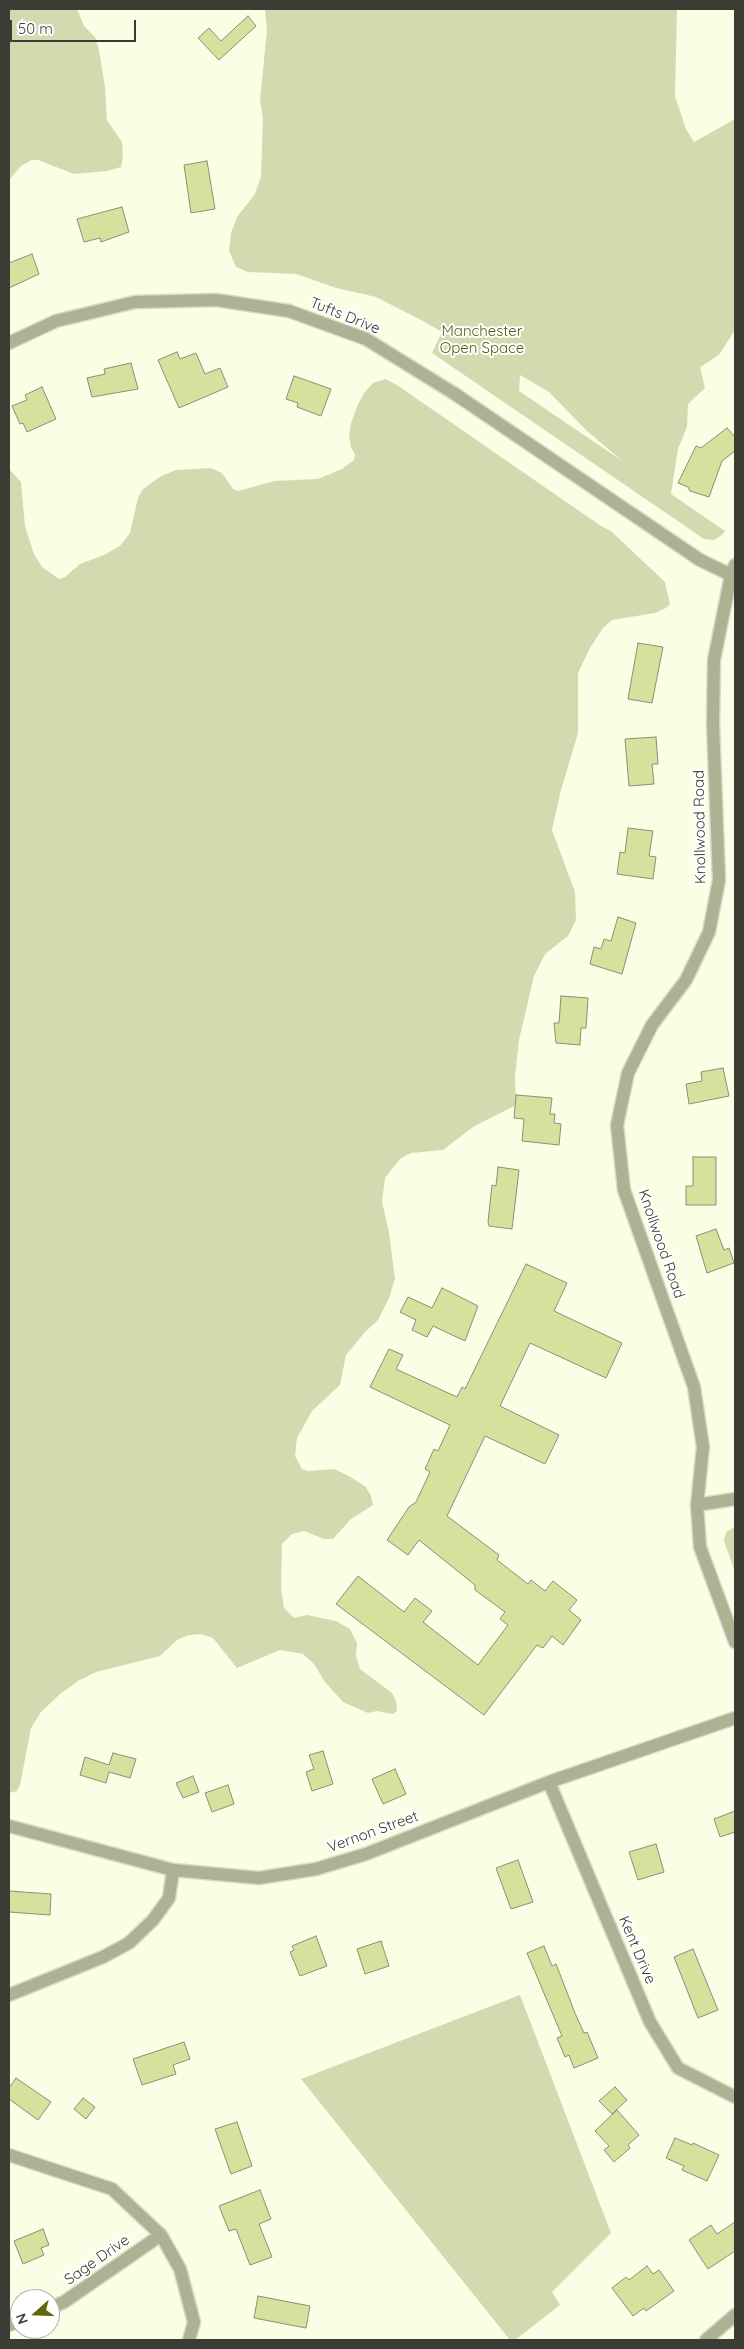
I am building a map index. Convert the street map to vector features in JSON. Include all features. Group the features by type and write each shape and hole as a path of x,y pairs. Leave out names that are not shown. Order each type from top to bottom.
{"street":[{"name":"Tufts Drive","path":"9,343 56,321 135,302 216,300 289,311 366,339 455,394 700,560 733,570"},
{"name":"Knollwood Road","path":"733,570 714,660 713,724 719,880 709,932 686,980 652,1025 628,1073 617,1125 624,1190 694,1386 703,1447 698,1505 700,1547 735,1642"},
{"path":"698,1505 735,1499"},
{"name":"Vernon Street","path":"9,1826 173,1870 259,1878 316,1869 366,1854 549,1782 735,1718"},
{"name":"Kent Drive","path":"549,1782 650,2022 678,2068 735,2097"},
{"path":"9,1995 103,1957 129,1943 153,1920 169,1898 173,1870"},
{"path":"9,2155 112,2189 161,2235 180,2269 194,2322 189,2340"},
{"name":"Sage Drive","path":"60,2304 161,2235"},
{"path":"706,2340 735,2315"}],"green space":[{"path":"9,9 77,9 84,26 95,37 99,50 105,87 107,120 122,142 123,156 121,167 107,171 74,174 38,160 32,160 21,166 9,180"},
{"name":"Manchester Open Space","path":"265,9 677,9 675,96 686,129 694,142 735,119 735,330 719,355 700,367 705,388 688,404 687,427 678,449 671,494 725,531 722,535 714,540 704,539 432,353 442,332 423,321 376,297 336,288 296,274 248,272 236,267 229,251 231,233 237,217 255,194 261,176 263,119 260,100 267,30","holes":["520,375 549,392 586,430 621,460 519,391"]},
{"path":"385,379 397,385 601,526 611,531 665,582 670,604 655,613 612,620 603,628 590,648 578,673 578,733 561,790 552,830 575,892 576,920 568,936 545,954 534,976 519,1040 515,1076 516,1105 473,1127 443,1150 411,1153 400,1159 385,1178 382,1202 389,1232 395,1279 389,1298 378,1320 346,1355 340,1385 312,1411 297,1438 295,1456 302,1469 308,1471 334,1469 349,1476 366,1487 373,1505 351,1519 333,1539 324,1539 304,1531 292,1534 282,1544 281,1588 284,1608 294,1618 307,1615 336,1621 350,1629 357,1643 356,1656 360,1669 392,1693 396,1701 397,1711 393,1714 377,1711 368,1713 343,1702 325,1682 314,1664 303,1654 280,1650 237,1668 213,1638 201,1634 189,1635 177,1640 160,1656 96,1672 78,1681 60,1694 41,1712 31,1728 20,1785 17,1791 9,1793 9,469 21,482 25,526 34,554 42,567 59,579 65,577 80,564 104,555 120,546 130,533 138,498 142,490 161,476 176,470 211,468 222,473 233,489 238,491 274,481 318,479 342,469 354,460 355,454 351,448 349,435 358,404 364,393 373,383"},
{"path":"735,1527 735,1572 724,1541 726,1532"},
{"path":"520,1995 611,2233 552,2292 560,2305 515,2340 510,2340 301,2079"}],"building":[{"path":"248,16 256,26 219,60 198,38 209,28 221,41"},
{"path":"207,161 215,209 191,213 184,165"},
{"path":"122,207 129,232 101,242 100,238 84,242 77,219"},
{"path":"32,254 39,274 9,288 9,263"},
{"path":"177,352 180,359 196,353 205,374 220,368 228,387 179,408 158,360"},
{"path":"131,363 138,389 92,397 87,378 105,374 104,369"},
{"path":"294,376 331,389 321,416 297,407 298,403 286,399"},
{"path":"42,387 56,419 27,432 23,423 20,424 12,406 27,400 25,395"},
{"path":"727,428 735,437 735,451 722,461 709,497 690,491 688,487 678,483 696,446 701,448"},
{"path":"638,643 663,647 652,703 628,699"},
{"path":"656,737 658,764 652,764 654,784 629,786 625,739"},
{"path":"628,828 653,831 649,856 656,857 653,879 617,874 620,852 625,853"},
{"path":"618,917 636,923 622,974 590,964 594,947 601,949 604,939 611,941"},
{"path":"561,996 588,998 586,1028 581,1028 580,1045 556,1043 554,1023 559,1023"},
{"path":"723,1068 729,1096 689,1104 686,1084 702,1081 701,1072"},
{"path":"516,1095 552,1098 550,1114 555,1114 554,1123 561,1124 559,1145 522,1141 524,1119 514,1118"},
{"path":"693,1157 716,1157 716,1205 686,1205 686,1186 693,1186"},
{"path":"498,1167 519,1170 512,1229 489,1226 488,1222 492,1185 496,1186"},
{"path":"716,1229 724,1250 729,1248 734,1263 707,1273 696,1236"},
{"path":"526,1264 567,1283 554,1311 622,1343 606,1378 530,1343 500,1406 559,1435 545,1464 485,1436 447,1516 499,1555 497,1560 528,1584 531,1580 545,1591 553,1581 577,1600 569,1610 581,1620 563,1645 552,1636 543,1648 537,1645 484,1715 336,1604 358,1576 404,1612 415,1598 432,1611 423,1622 478,1665 508,1625 500,1619 505,1612 475,1590 475,1585 419,1540 408,1555 387,1540 409,1507 416,1502 430,1472 425,1469 434,1449 438,1451 450,1425 370,1387 389,1349 403,1355 396,1369 457,1397 462,1387 465,1389"},
{"path":"442,1288 478,1306 465,1341 433,1326 427,1337 412,1330 416,1320 400,1312 408,1297 432,1308"},
{"path":"323,1751 333,1784 312,1791 306,1772 314,1769 309,1755"},
{"path":"113,1753 136,1759 130,1778 109,1772 106,1783 80,1775 85,1757 109,1765"},
{"path":"395,1769 406,1794 383,1804 372,1779"},
{"path":"193,1776 199,1792 183,1798 176,1783"},
{"path":"228,1785 234,1804 212,1812 205,1793"},
{"path":"735,1811 735,1832 720,1837 714,1819"},
{"path":"656,1844 664,1872 638,1880 629,1852"},
{"path":"518,1860 533,1902 511,1909 496,1868"},
{"path":"9,1891 51,1894 50,1915 9,1912"},
{"path":"316,1936 327,1966 300,1976 290,1952 294,1950 292,1946"},
{"path":"381,1941 389,1966 365,1974 357,1949"},
{"path":"544,1946 552,1966 556,1964 575,2013 584,2033 587,2032 598,2058 574,2068 569,2055 565,2057 557,2038 562,2036 527,1953"},
{"path":"693,1949 718,2010 698,2018 674,1957"},
{"path":"184,2042 190,2059 173,2065 176,2074 142,2085 133,2059"},
{"path":"16,2078 51,2102 38,2120 9,2099 9,2088"},
{"path":"615,2087 627,2100 612,2114 599,2101"},
{"path":"83,2098 95,2107 86,2119 74,2109"},
{"path":"617,2110 639,2135 628,2145 630,2148 614,2162 604,2150 609,2146 595,2131"},
{"path":"237,2122 252,2166 231,2174 215,2129"},
{"path":"675,2138 692,2145 693,2143 719,2155 707,2181 682,2170 684,2166 666,2158"},
{"path":"260,2190 271,2219 259,2224 272,2257 250,2265 236,2229 229,2231 219,2206"},
{"path":"735,2222 735,2251 708,2269 689,2240 711,2225 717,2234"},
{"path":"43,2229 49,2245 41,2248 44,2255 23,2264 14,2241"},
{"path":"647,2266 653,2274 659,2270 674,2291 646,2311 644,2308 633,2316 612,2288 626,2277 629,2280"},
{"path":"258,2296 310,2306 306,2328 254,2318"}]}
